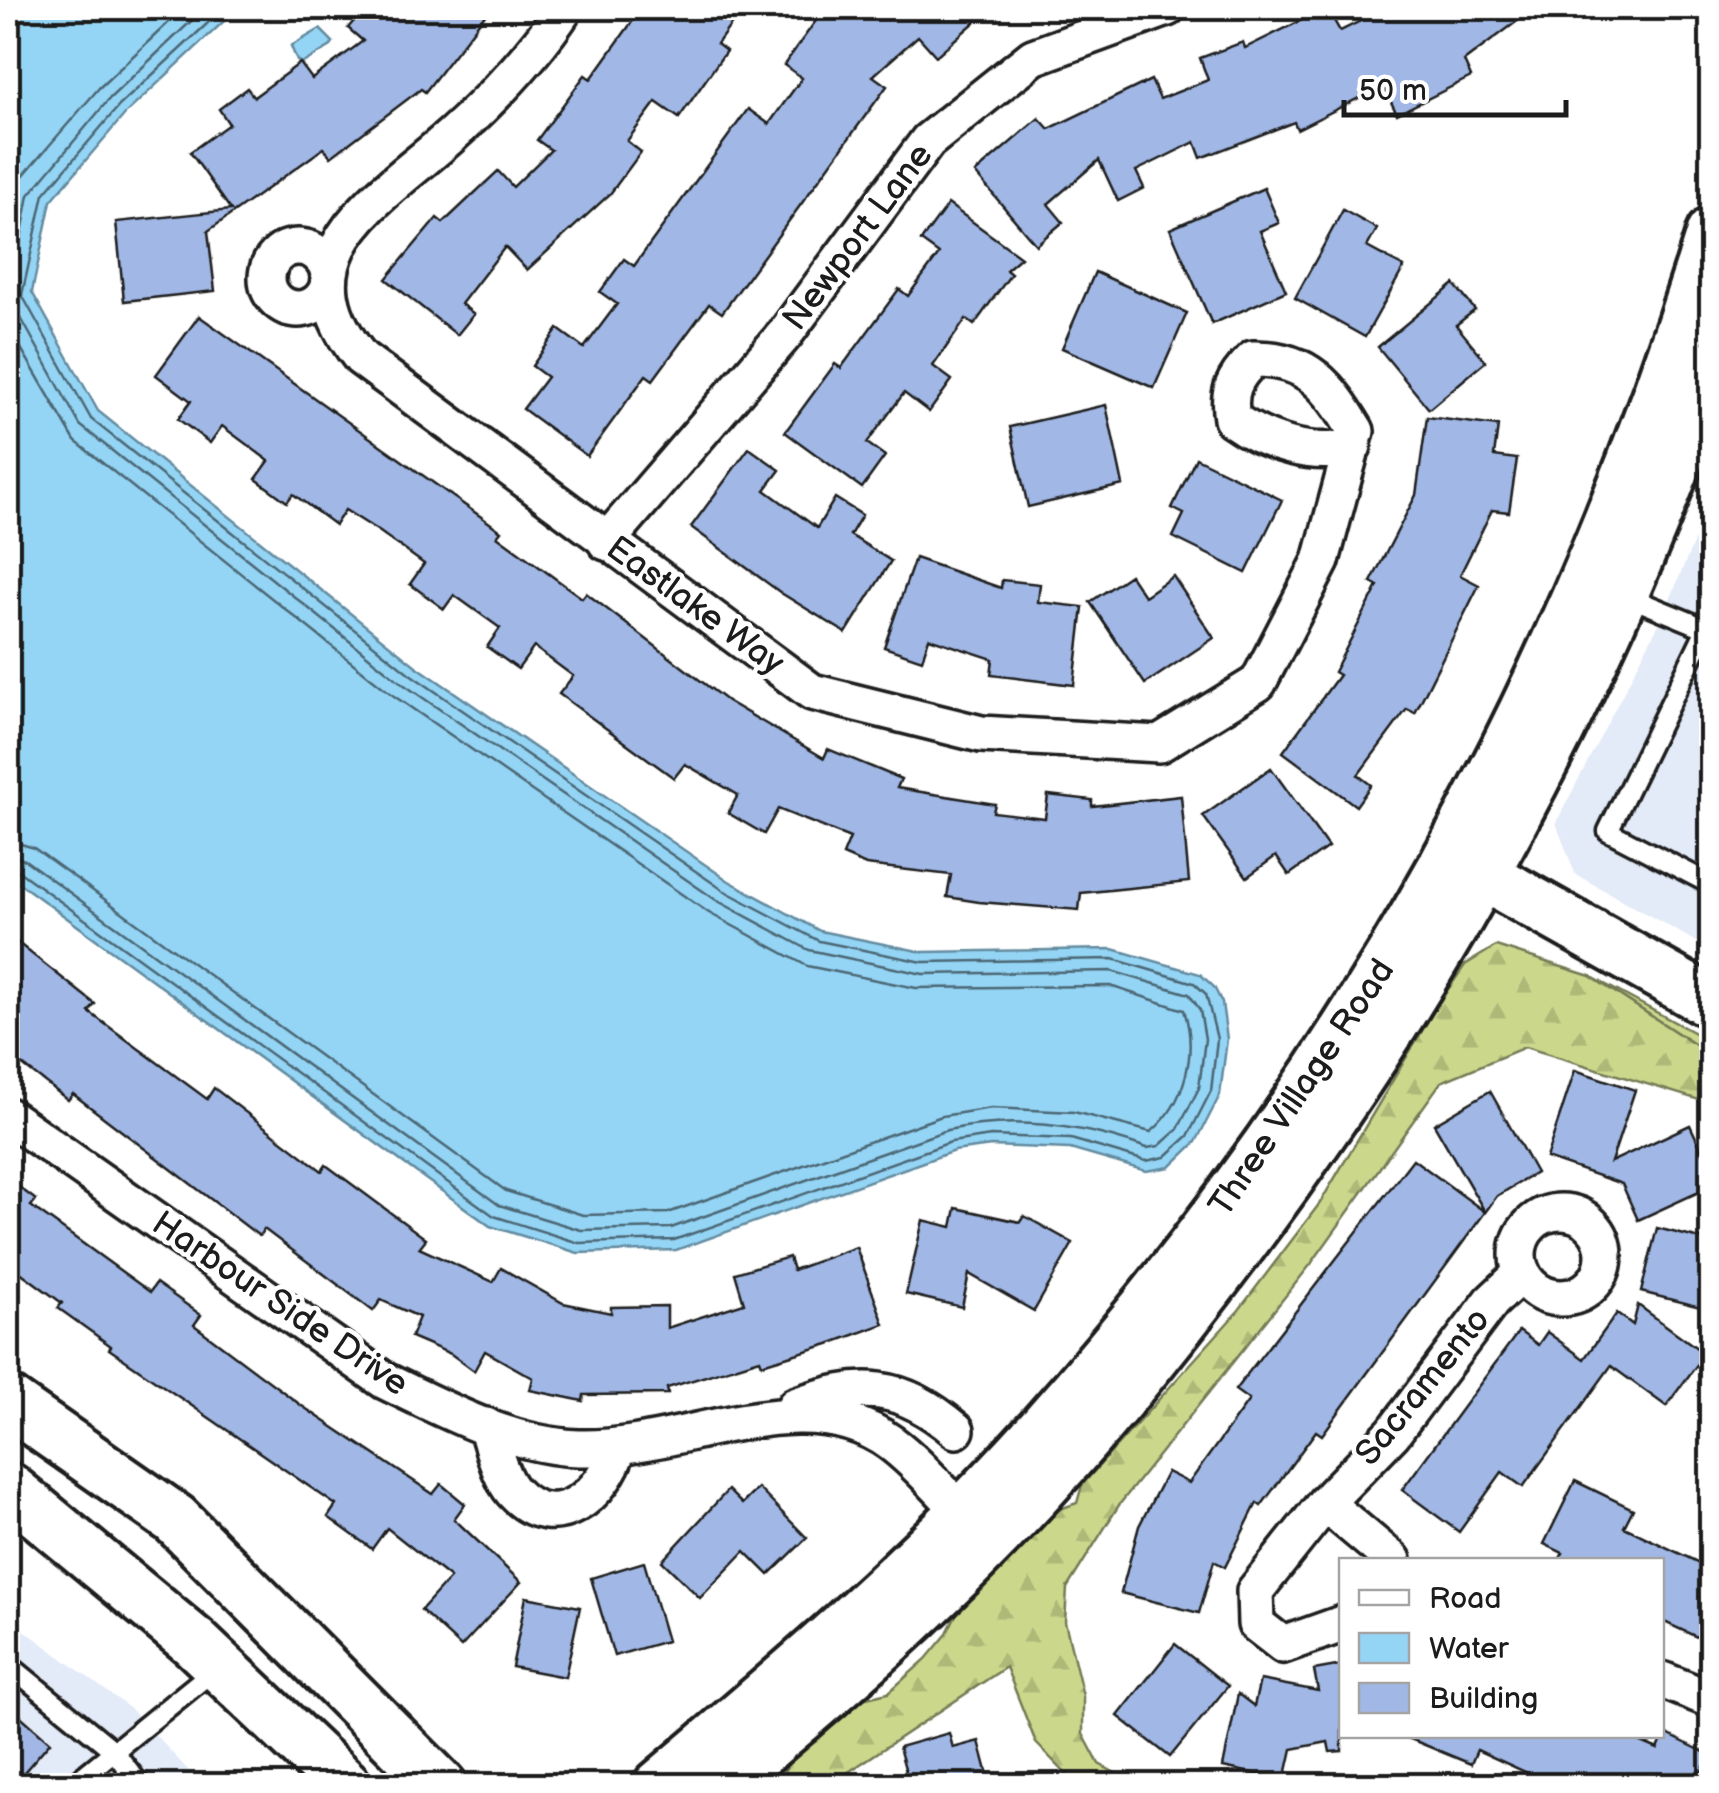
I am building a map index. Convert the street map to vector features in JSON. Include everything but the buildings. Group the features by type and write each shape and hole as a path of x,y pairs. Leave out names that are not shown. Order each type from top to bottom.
{"street":[{"name":"Eastlake Way","path":"565,8 504,86 350,224 332,260 328,286 343,335 362,358 812,692 981,734 1159,744 1258,683 1321,561 1353,446"},
{"name":"Newport Lane","path":"606,542 785,334 928,141 1033,56 1166,8"},
{"name":"Three Village Road","path":"720,1786 824,1698 1028,1500 1198,1302 1298,1167 1386,1038 1469,866 1526,714 1603,542 1669,371 1712,233"},
{"name":"Three Village Road","path":"660,1786 796,1670 1043,1429 1159,1292 1268,1149 1563,729 1622,595 1712,366"},
{"path":"1469,866 1712,1003"},
{"name":"Harbour Side Drive","path":"8,1116 386,1381 486,1426 573,1448 618,1448 806,1413 827,1414 857,1424 891,1443 962,1512"},
{"name":"Sacramento","path":"1339,1625 1283,1644 1256,1624 1255,1591 1325,1502 1393,1433 1492,1301 1522,1273"},
{"name":"Harbour Side Drive","path":"752,1422 822,1396 862,1389 910,1399 956,1430"},
{"path":"8,1402 175,1519 441,1786"},
{"path":"486,1426 511,1490 528,1505 550,1512 567,1511 594,1494 611,1473 618,1448"},
{"path":"8,1488 219,1666 346,1786"},
{"path":"962,1512 1028,1500"},
{"path":"1325,1502 1391,1558"},
{"path":"1664,1681 1712,1700"}],"lane":[{"path":"1622,595 1710,625 1608,831 1712,885"},
{"path":"8,1664 113,1750 142,1786"},
{"path":"71,1786 219,1666"}],"shaded area":[{"path":"1711,500 1711,950 1575,874 1556,823 1665,612"},
{"path":"8,1618 132,1710 202,1785 8,1785"}],"green space":[{"path":"1496,946 1590,976 1711,1055 1711,1110 1703,1101 1525,1047 1441,1082 1311,1264 1119,1505 1067,1588 1065,1622 1083,1696 1083,1734 1099,1764 1137,1785 1076,1784 1036,1743 1006,1667 829,1785 776,1786 794,1754 836,1705 888,1693 926,1659 946,1635 970,1586 1020,1523 1077,1503 1082,1485 1239,1310 1320,1203 1438,1004 1465,965"},
{"path":"1590,976 1711,1042 1711,1055"}],"water":[{"path":"8,8 238,8 126,113 51,201 32,292 98,411 416,666 729,881 820,931 923,952 1113,949 1200,974 1214,987 1222,1003 1227,1039 1220,1095 1196,1142 1170,1167 1146,1171 1070,1149 991,1146 954,1151 676,1250 578,1253 490,1226 8,875"},
{"path":"320,29 333,42 331,46 303,63 297,61 291,46"}]}
